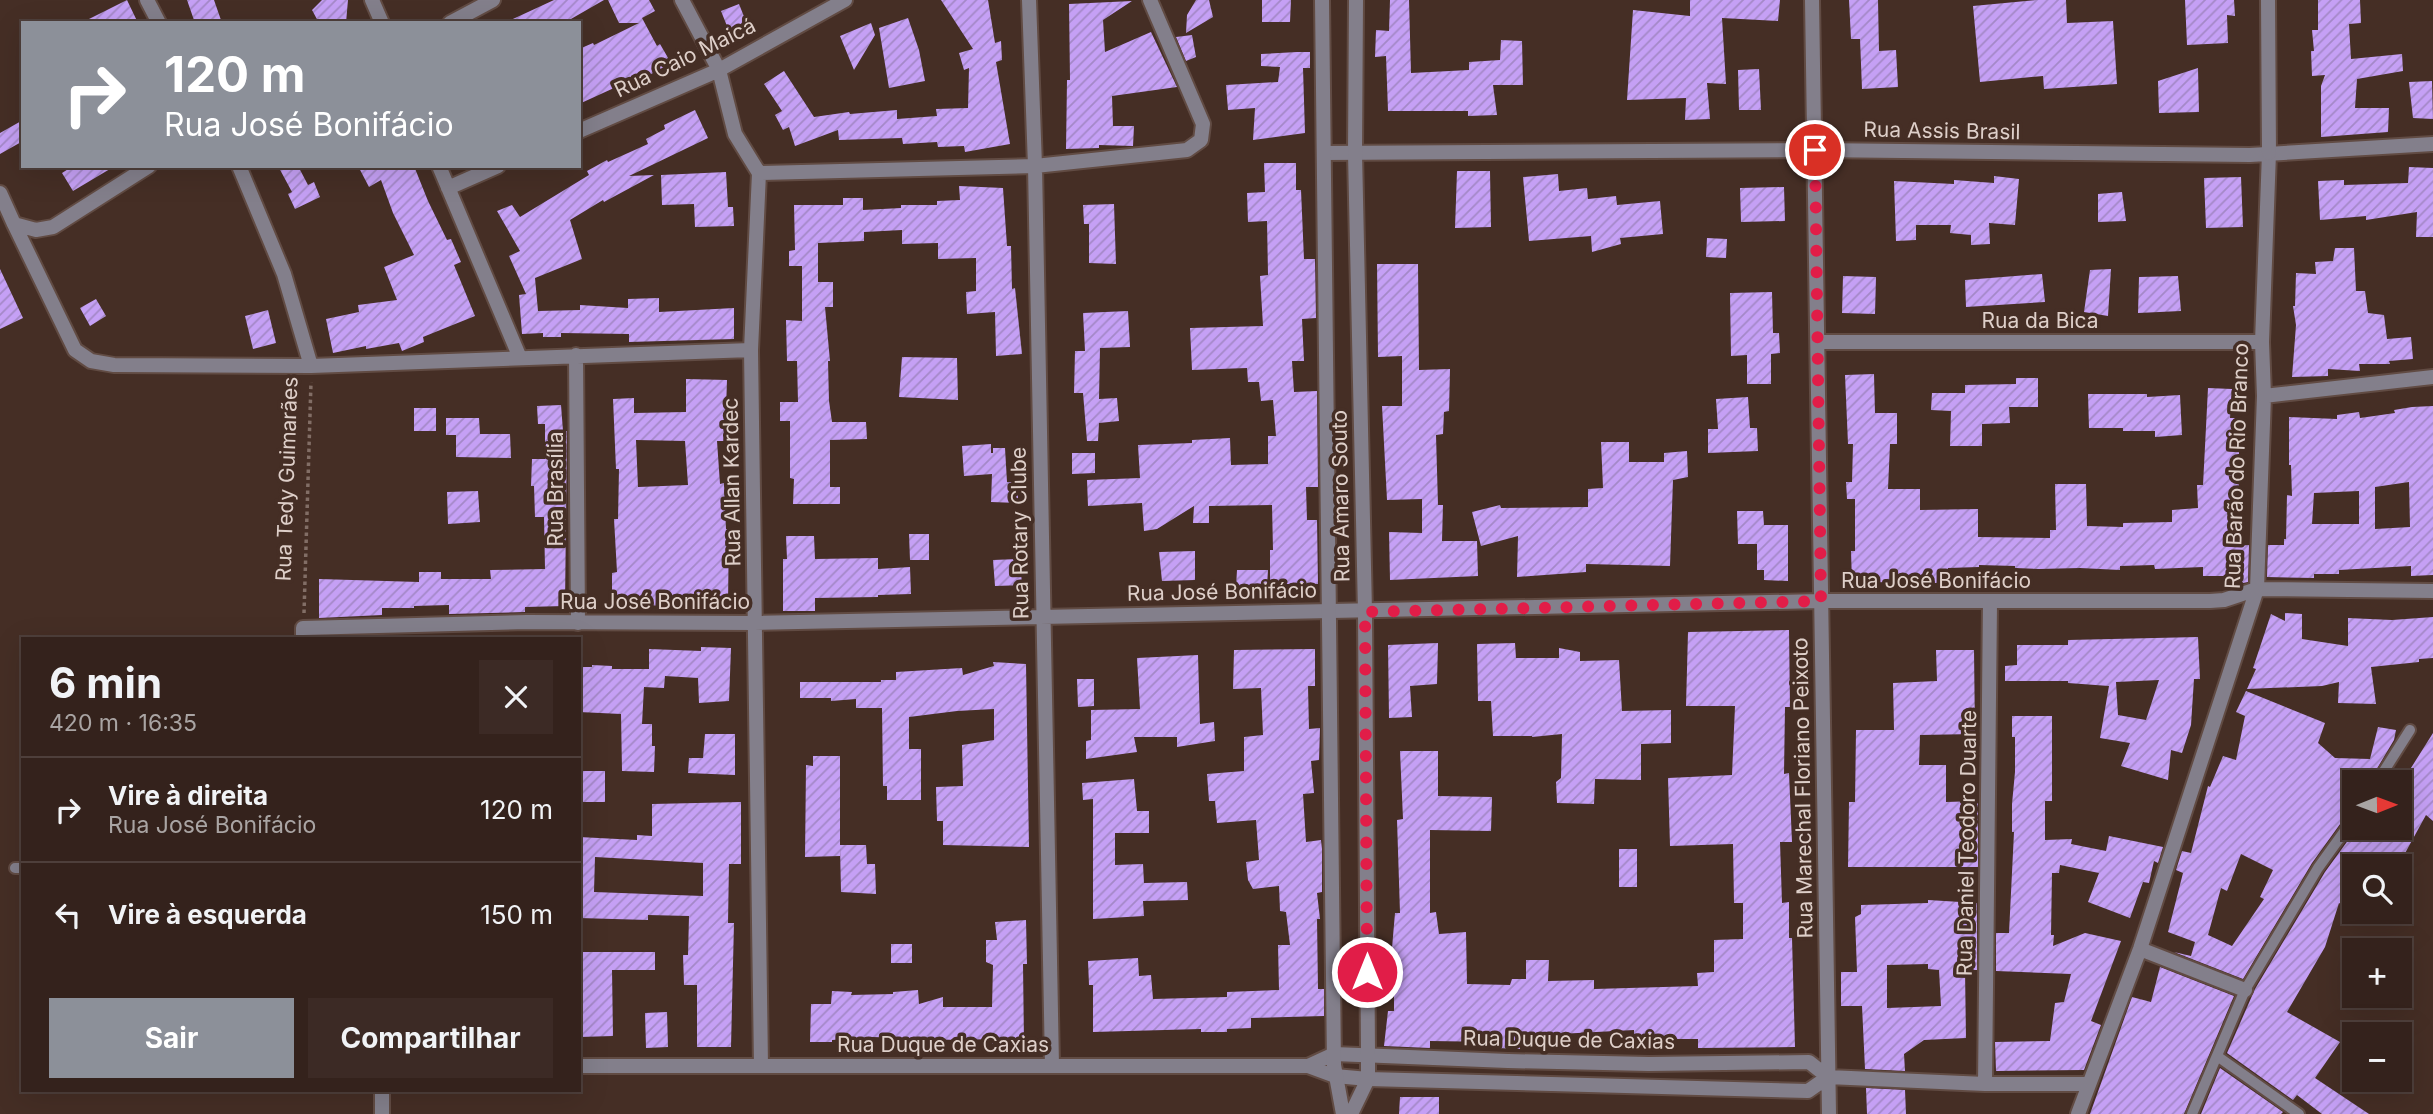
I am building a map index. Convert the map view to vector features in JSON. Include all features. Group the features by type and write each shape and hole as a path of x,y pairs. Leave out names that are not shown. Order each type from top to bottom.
{"street":[{"path":"147,0 158,21"},
{"path":"372,0 381,21"},
{"path":"454,21 493,0"},
{"path":"682,0 719,70 735,134 759,173 1035,166 1187,150 1201,140 1203,124 1150,0"},
{"name":"Rua Caio Maicá","path":"581,130 719,70 845,0"},
{"name":"Rua Rotary Clube","path":"1029,0 1035,166 1052,1066"},
{"name":"Rua Amaro Souto","path":"1322,0 1334,1054 1335,1076 1343,1114"},
{"name":"Rua Amaro Souto","path":"1351,1114 1367,1079 1368,1055 1365,612 1355,153 1356,0"},
{"name":"Rua Marechal Floriano Peixoto","path":"1812,0 1829,1114"},
{"name":"Rua Barão do Rio Branco","path":"2078,1114 2140,949 2258,589 2264,396 2262,342 2269,153 2269,0"},
{"name":"Rua Assis Brasil","path":"1324,153 1815,150 2269,153 2433,144"},
{"path":"14,224 37,230 53,227 146,168"},
{"name":"Rua Tedy Guimarães","path":"240,168 284,274 312,366"},
{"path":"440,168 520,358"},
{"path":"448,188 493,168"},
{"name":"Rua Allan Kardec","path":"759,173 751,350 761,1066"},
{"path":"0,193 75,350 91,361 114,365 312,366 751,350"},
{"name":"Rua da Bica","path":"1818,342 2262,342"},
{"name":"Rua Brasília","path":"576,355 578,623"},
{"path":"2264,396 2433,377"},
{"name":"Rua José Bonifácio","path":"303,633 527,622 755,623 1821,601 2210,601 2224,600 2258,589 2433,591"},
{"name":"Rua Daniel Teodoro Duarte","path":"1985,1084 1990,602"},
{"path":"527,622 527,637"},
{"path":"2140,949 2245,990"},
{"name":"Rua Duque de Caxias","path":"1308,1066 1334,1054 1649,1064 1809,1062 1828,1077 1985,1084 2089,1084"},
{"path":"1508,1061 1508,1084"},
{"path":"1649,1064 1650,1088"},
{"name":"Rua Duque de Caxias","path":"581,1066 1308,1066 1335,1076 1367,1079 1808,1091 1828,1077"},
{"path":"382,1092 382,1114"}],"lane":[{"path":"2385,770 2410,730"},
{"path":"2192,1114 2245,990 2318,867 2342,834"},
{"path":"2217,1056 2299,1114"}],"path":[{"name":"Rua Tedy Guimarães","path":"303,633 312,366"}],"building":[{"path":"127,0 137,21 85,21"},
{"path":"187,0 214,0 221,21 194,21"},
{"path":"322,0 348,0 346,21 318,21 312,10"},
{"path":"554,0 604,0 567,21 508,21"},
{"path":"608,0 649,0 655,11 642,18 657,46 660,44 671,63 635,83 637,87 617,95 614,88 581,103 581,48 593,43 594,45 639,23 619,23"},
{"path":"941,0 988,0 995,43 1001,41 1002,60 996,62 1010,144 965,152 964,146 938,147 937,142 903,144 902,138 839,140 838,130 795,146 789,127 783,130 775,115 782,111 764,84 784,71 814,117 897,110 897,119 937,116 936,109 968,108 969,68 964,70 959,53 973,49"},
{"path":"1196,0 1209,0 1213,17 1186,33 1187,15"},
{"path":"1262,0 1291,0 1290,22 1262,22"},
{"path":"1390,0 1409,0 1411,73 1469,70 1469,62 1500,60 1501,40 1522,41 1523,85 1493,85 1497,115 1468,116 1468,111 1388,111 1386,56 1375,57 1376,30 1389,31"},
{"path":"1690,0 1780,0 1778,21 1722,18 1726,84 1707,83 1710,119 1685,120 1686,98 1627,100 1633,10 1690,16"},
{"path":"1849,0 1878,0 1879,51 1896,50 1898,87 1862,89 1860,39 1851,39"},
{"path":"2066,0 2067,23 2113,21 2117,84 2044,89 2043,76 1980,82 1973,6"},
{"path":"2185,0 2234,0 2235,16 2227,15 2228,43 2187,45"},
{"path":"2318,0 2360,0 2361,23 2349,24 2351,59 2402,54 2403,71 2357,79 2355,108 2389,108 2388,132 2321,137 2321,86 2325,75 2312,76 2311,51 2314,51 2312,30 2318,30"},
{"path":"1132,1 1103,20 1105,52 1151,32 1177,87 1112,96 1113,126 1134,126 1133,146 1099,145 1099,148 1066,149 1067,80 1070,80 1069,4"},
{"path":"739,4 747,24 729,31 721,11"},
{"path":"908,18 919,50 925,81 889,88 879,28"},
{"path":"871,23 875,35 854,70 840,36"},
{"path":"1192,35 1196,57 1186,61 1176,37"},
{"path":"1310,52 1310,68 1303,68 1305,133 1253,140 1255,108 1228,110 1226,85 1278,82 1280,67 1261,66 1261,54"},
{"path":"2198,68 2199,112 2159,113 2158,81"},
{"path":"1759,69 1761,110 1739,110 1738,70"},
{"path":"2432,81 2433,119 2413,118 2409,82"},
{"path":"695,110 708,138 629,176 654,175 570,220 582,259 535,278 538,311 580,310 580,305 628,308 628,299 659,298 659,312 734,308 734,339 629,342 629,334 561,333 561,337 543,337 543,333 522,334 519,295 526,294 509,256 520,251 497,211 512,205 520,217 589,175 587,171 648,144 646,139 665,129 664,125"},
{"path":"21,121 21,142 0,154 0,133"},
{"path":"1264,163 1296,163 1296,190 1301,190 1304,259 1315,259 1316,318 1302,319 1304,361 1292,361 1294,392 1317,391 1318,487 1306,487 1307,520 1317,520 1318,584 1270,584 1270,550 1273,550 1272,505 1209,506 1209,523 1193,523 1194,506 1157,529 1144,531 1142,503 1088,506 1087,480 1140,478 1138,445 1192,443 1192,440 1230,438 1231,465 1268,464 1268,436 1276,436 1273,400 1261,401 1259,382 1248,382 1247,368 1192,370 1190,328 1263,326 1260,276 1268,275 1267,221 1248,222 1247,193 1265,192"},
{"path":"2409,167 2433,168 2433,237 2416,237 2417,212 2366,220 2366,216 2320,220 2318,181 2344,180 2344,185 2408,183"},
{"path":"70,168 112,168 73,191 62,173"},
{"path":"279,168 299,168 308,185 314,182 320,197 295,209 288,194 292,192"},
{"path":"359,168 415,168 447,240 451,239 461,262 454,265 475,316 423,337 424,342 402,351 399,343 333,353 326,319 359,312 358,305 397,300 384,267 414,255 393,213 381,180 369,187"},
{"path":"1457,171 1490,171 1491,227 1455,228"},
{"path":"726,172 728,207 733,207 734,226 695,227 694,204 662,205 661,175"},
{"path":"1558,174 1559,191 1587,188 1588,199 1616,196 1617,205 1660,201 1663,234 1620,238 1621,244 1592,252 1591,236 1529,241 1523,177"},
{"path":"1994,176 2019,179 2015,225 1989,223 1990,244 1971,245 1971,235 1950,233 1951,225 1916,225 1916,240 1896,241 1894,181 1954,184 1954,180 1994,183"},
{"path":"2241,177 2243,227 2206,228 2204,178"},
{"path":"959,186 1003,188 1007,246 1011,246 1012,289 1015,288 1022,354 996,356 995,312 967,314 966,292 976,291 976,258 938,259 938,243 902,244 902,230 864,232 864,241 818,243 818,282 833,282 833,307 825,307 832,422 866,422 867,439 830,440 830,487 840,487 840,504 793,504 790,421 780,421 780,402 798,402 797,361 787,361 786,320 802,321 802,266 789,266 789,251 795,250 794,205 843,205 843,198 863,198 863,210 901,208 901,205 937,205 937,201 960,200"},
{"path":"1784,187 1785,221 1741,222 1740,188"},
{"path":"2122,192 2126,221 2098,222 2098,194"},
{"path":"1114,204 1116,264 1089,263 1089,224 1084,224 1083,205"},
{"path":"1707,238 1727,239 1726,258 1706,257"},
{"path":"2335,248 2354,248 2356,291 2365,291 2368,313 2384,315 2387,339 2411,337 2413,359 2389,361 2390,364 2359,364 2360,371 2328,369 2328,376 2292,377 2296,273 2316,274 2315,262 2333,261"},
{"path":"1377,264 1418,264 1419,370 1450,369 1449,411 1444,412 1443,434 1436,435 1438,505 1443,505 1442,541 1477,541 1478,576 1390,580 1389,532 1422,533 1422,499 1387,500 1382,406 1402,406 1402,356 1378,357"},
{"path":"0,269 23,318 0,329"},
{"path":"2111,269 2108,316 2084,312 2090,270"},
{"path":"2042,274 2045,302 1966,307 1965,280"},
{"path":"1843,276 1876,277 1875,314 1842,313"},
{"path":"2178,276 2181,311 2138,313 2139,277"},
{"path":"1772,292 1773,333 1779,333 1780,353 1771,354 1771,384 1747,384 1747,355 1731,356 1730,293"},
{"path":"96,299 106,316 90,326 80,308"},
{"path":"268,310 276,343 253,349 245,316"},
{"path":"1128,311 1130,347 1100,348 1099,399 1117,398 1119,421 1099,423 1098,441 1087,441 1083,393 1074,393 1075,351 1085,351 1083,313"},
{"path":"902,357 957,358 958,400 899,397"},
{"path":"1874,374 1875,413 1897,413 1897,444 1890,444 1888,489 1920,489 1920,510 1978,509 1978,537 2050,538 2050,530 2056,530 2055,484 2086,484 2087,526 2123,527 2123,523 2172,522 2172,510 2198,508 2197,485 2203,485 2208,388 2232,389 2230,418 2236,418 2235,450 2239,450 2237,546 2249,545 2248,582 2243,583 2239,576 2203,576 2203,567 2155,569 2154,565 2120,566 2120,570 1979,565 1948,568 1948,583 1852,583 1851,551 1855,551 1855,499 1847,499 1846,482 1852,482 1853,444 1848,444 1845,375"},
{"path":"2016,378 2038,378 2038,407 2009,407 2010,423 1982,424 1982,446 1950,446 1951,411 1931,410 1932,393 1965,393 1965,385 2016,384"},
{"path":"686,379 727,380 725,441 717,441 720,484 724,483 726,529 729,529 728,603 641,606 641,599 612,600 612,573 617,572 614,519 618,519 619,469 616,469 613,399 634,398 634,413 686,412","holes":["636,440 685,441 688,485 638,487"]},
{"path":"2088,394 2147,394 2147,397 2180,395 2182,435 2155,437 2155,431 2089,428"},
{"path":"1748,397 1750,428 1757,428 1758,451 1708,453 1708,429 1718,429 1716,399"},
{"path":"561,405 563,431 567,431 565,606 525,607 525,612 449,614 449,605 414,606 382,608 382,615 319,618 319,579 419,582 419,572 441,572 441,579 491,579 490,570 545,569 544,517 535,517 534,486 531,486 532,459 545,459 545,424 538,424 537,406"},
{"path":"2433,406 2433,575 2411,576 2411,566 2339,570 2339,574 2314,574 2314,578 2267,577 2268,545 2284,545 2287,495 2292,496 2289,417 2337,419 2337,415 2359,412 2360,418 2395,413 2394,410","holes":["2409,482 2410,527 2375,529 2375,487","2359,491 2359,524 2312,524 2314,493"]},
{"path":"414,408 436,408 436,431 414,431"},
{"path":"446,418 479,418 480,434 510,434 511,458 456,457 456,435 446,435"},
{"path":"1601,442 1629,442 1629,462 1664,462 1664,453 1687,451 1688,477 1673,480 1670,566 1586,564 1586,572 1517,577 1518,536 1481,546 1472,512 1500,505 1501,508 1588,507 1588,489 1603,488"},
{"path":"991,444 991,453 993,448 1005,448 1007,482 1018,483 1018,503 991,502 992,474 964,476 962,446"},
{"path":"1072,453 1095,453 1095,473 1072,474"},
{"path":"478,491 480,522 448,524 447,492"},
{"path":"1737,511 1763,511 1764,525 1788,525 1788,581 1764,580 1764,570 1757,570 1757,544 1738,544"},
{"path":"909,534 929,534 929,560 910,560"},
{"path":"786,536 814,536 815,559 878,558 878,569 910,567 911,594 815,598 815,611 783,611"},
{"path":"1195,551 1195,580 1162,581 1159,552"},
{"path":"1020,559 1022,585 995,586 993,560"},
{"path":"1237,570 1268,570 1267,586 1236,587"},
{"path":"2285,613 2302,614 2302,639 2348,646 2348,618 2392,620 2433,617 2433,658 2371,667 2376,704 2338,703 2339,682 2322,686 2247,689 2256,669 2253,668 2271,614 2285,621"},
{"path":"1789,630 1790,707 1785,707 1784,774 1789,773 1792,842 1780,842 1782,903 1789,902 1789,938 1792,938 1795,1047 1698,1048 1698,1039 1634,1038 1634,1030 1559,1034 1559,1039 1520,1039 1520,1049 1497,1048 1498,1042 1430,1041 1430,1048 1384,1046 1388,1011 1394,1011 1394,976 1384,976 1385,948 1392,948 1395,913 1400,913 1397,820 1403,819 1400,751 1438,751 1438,796 1492,797 1491,831 1430,830 1430,913 1436,912 1439,934 1466,932 1467,984 1510,985 1512,979 1526,979 1526,960 1549,960 1548,981 1594,980 1594,989 1698,986 1697,973 1714,972 1714,940 1743,939 1743,903 1734,903 1733,844 1670,846 1668,778 1732,775 1735,706 1686,706 1688,632"},
{"path":"2198,637 2200,679 2194,679 2191,725 2182,753 2171,750 2168,780 2121,766 2130,743 2100,738 2109,686 2068,681 2005,681 2005,666 2017,665 2017,645 2068,645 2068,640","holes":["2159,680 2146,720 2118,715 2116,682"]},
{"path":"1438,643 1437,684 1410,686 1412,717 1389,718 1388,645"},
{"path":"1515,643 1516,658 1559,658 1559,648 1580,652 1580,661 1619,660 1622,711 1671,710 1671,743 1641,744 1641,780 1595,779 1594,804 1557,803 1556,782 1561,778 1562,734 1532,737 1493,736 1491,701 1478,701 1477,644"},
{"path":"701,647 731,648 729,701 699,703 698,678 665,676 664,688 644,687 642,724 652,724 654,772 622,771 621,714 581,712 581,667 592,665 612,666 612,669 649,669 649,649 701,651"},
{"path":"1315,649 1315,686 1308,686 1309,729 1320,728 1319,760 1311,761 1314,793 1303,794 1306,842 1321,840 1322,849 1322,892 1317,893 1320,919 1317,919 1318,989 1324,989 1324,1016 1251,1018 1251,1028 1227,1029 1227,1032 1201,1032 1201,1029 1093,1032 1093,985 1089,985 1088,961 1138,958 1139,976 1151,975 1153,999 1227,997 1227,992 1279,990 1278,945 1290,945 1286,912 1280,911 1279,886 1253,889 1248,880 1246,862 1259,860 1256,820 1217,823 1215,801 1209,801 1207,774 1244,771 1244,737 1263,735 1261,688 1233,689 1234,650"},
{"path":"1936,650 1974,650 1975,734 1920,735 1919,765 1946,765 1946,802 1978,801 1978,867 1848,867 1849,802 1855,802 1856,730 1894,730 1893,683 1937,681"},
{"path":"1198,655 1200,724 1214,722 1215,741 1177,747 1177,737 1134,737 1137,752 1086,759 1086,741 1091,740 1091,710 1140,709 1137,658"},
{"path":"993,662 1026,664 1029,847 943,845 943,821 937,821 936,787 963,786 962,745 994,740 994,709 909,717 909,749 921,749 921,800 887,800 887,786 883,786 882,708 856,708 856,699 831,701 831,698 800,698 800,682 881,682 896,680 896,672 962,668 963,675 994,666"},
{"path":"1077,679 1094,679 1094,706 1078,707"},
{"path":"2246,691 2325,723 2318,743 2335,758 2370,759 2378,727 2396,730 2394,740 2376,770 2342,770 2342,821 2312,863 2243,979 2174,952 2191,956 2195,942 2168,932 2183,873 2176,870 2182,851 2191,853 2208,786 2210,787 2223,756 2236,760 2245,716 2236,712","holes":["2241,854 2273,870 2260,897 2264,899 2232,946 2208,935 2221,888 2227,891"]},
{"path":"2012,716 2052,716 2052,801 2045,801 2045,840 2072,839 2071,844 2106,851 2109,836 2163,847 2158,863 2154,861 2149,883 2143,882 2130,918 2088,902 2099,873 2060,865 2059,873 2052,873 2053,946 2085,933 2121,941 2091,1021 2101,1025 2084,1070 1996,1071 1995,1042 2050,1041 2055,1003 2064,1002 2071,974 1996,971 1996,933 2009,933 2015,772"},
{"path":"2433,733 2433,821 2426,815 2405,854 2342,854 2342,905 2339,903 2325,947 2287,1012 2340,1042 2315,1078 2369,1114 2322,1114 2297,1095 2293,1100 2227,1053 2255,989 2325,872 2348,840 2412,840 2412,770 2410,770"},
{"path":"705,734 735,734 735,775 688,773 689,758 703,758"},
{"path":"813,756 840,756 840,845 866,845 867,864 875,864 876,894 841,892 840,847 840,856 805,857 806,765 813,766"},
{"path":"581,771 605,771 605,802 581,802"},
{"path":"1134,779 1137,811 1149,811 1149,833 1115,833 1115,865 1143,864 1144,883 1187,882 1188,900 1143,901 1144,916 1093,919 1093,799 1083,800 1082,783"},
{"path":"741,802 741,864 729,864 728,923 734,923 731,1047 697,1047 697,985 684,985 683,955 688,955 689,916 648,915 648,920 581,918 581,837 637,840 637,835 652,836 652,804","holes":["595,857 703,863 703,896 594,892"]},
{"path":"1619,849 1637,849 1637,887 1619,887"},
{"path":"1928,900 1977,903 1977,970 1965,970 1966,1038 1924,1040 1904,1054 1905,1071 1865,1069 1862,1006 1841,1006 1841,972 1857,972 1855,917 1861,914 1861,905 1928,903","holes":["1928,964 1928,969 1939,970 1941,1006 1887,1008 1887,965"]},
{"path":"1026,920 1027,964 1023,964 1024,1043 992,1044 992,1039 873,1037 810,1042 811,1004 831,1004 832,991 852,992 851,995 893,994 918,990 919,1004 943,997 943,1007 992,1007 993,965 986,962 986,940 997,940 995,922"},
{"path":"891,944 912,944 912,963 891,963"},
{"path":"581,952 655,952 655,970 612,970 613,1036 581,1037"},
{"path":"2160,967 2234,996 2184,1114 2090,1114 2132,997 2151,1002"},
{"path":"667,1012 668,1047 646,1048 645,1013"},
{"path":"2220,1068 2283,1112 2201,1114"},
{"path":"1866,1088 1905,1090 1906,1114 1867,1114"},
{"path":"1400,1097 1439,1097 1439,1114 1399,1114"}],"route":[{"path":"1367,972 1365,612 1821,601 1815,150"}]}
